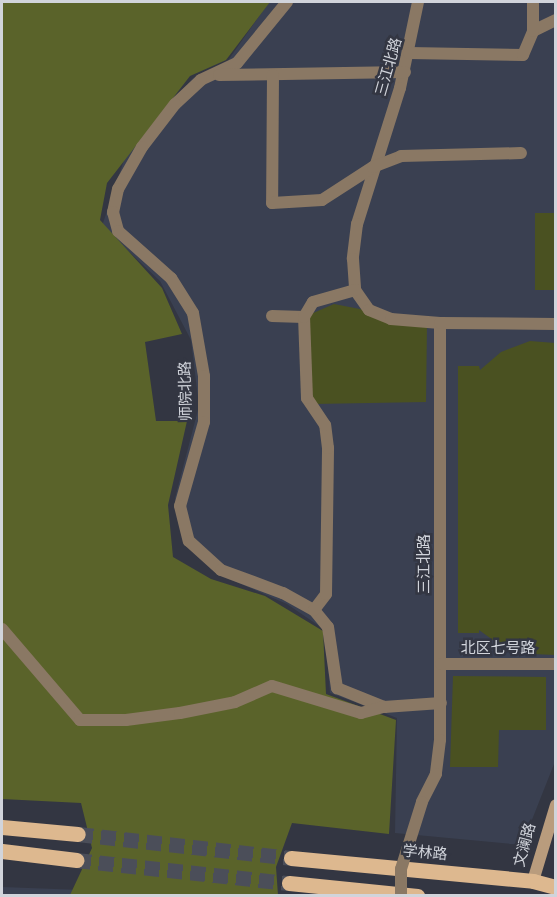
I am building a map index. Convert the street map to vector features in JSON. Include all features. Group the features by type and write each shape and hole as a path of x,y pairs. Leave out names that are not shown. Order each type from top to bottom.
{"main road":[{"name":"文澜路","path":"532,888 555,805"},
{"path":"2,826 78,834"},
{"path":"2,851 76,860"},
{"name":"学林路","path":"291,858 401,869 532,888 555,887"},
{"path":"290,883 417,896"}],"street":[{"name":"师院北路","path":"287,2 237,63 212,75 175,104 142,147 118,189 113,212 118,231 171,278 193,313 204,376 204,422 180,506 189,541 221,570 283,592 314,610 328,627 337,688 384,707 441,703"},
{"name":"三江北路","path":"355,290 357,224 372,168 405,72 418,2"},
{"path":"410,53 523,55 533,31 532,2"},
{"path":"533,31 555,20"},
{"path":"212,75 405,72"},
{"path":"273,75 272,203 322,200 372,168 401,156 521,153"},
{"path":"314,610 326,594 328,448 325,425 307,398 304,317 313,302 355,290 369,309 391,319 440,323 555,324"},
{"path":"272,316 304,317"},
{"name":"三江北路","path":"401,895 401,869 422,802 436,774 441,703 440,323"},
{"path":"2,629 80,720 126,720 180,713 235,702 272,686 361,713 384,707"},
{"name":"北区七号路","path":"441,664 555,664"}],"shaded area":[{"path":"269,2 555,2 556,759 522,845 395,833 397,718 330,693 325,630 287,604 227,578 184,544 175,498 199,406 191,340 160,281 102,226 127,151 193,78 227,62"},
{"path":"2,887 82,890 130,896 2,896"}],"green space":[{"path":"2,2 270,2 226,60 190,76 107,183 100,220 162,288 182,334 145,342 156,421 187,421 168,505 173,557 211,579 265,596 323,631 326,694 396,720 389,834 292,823 276,867 278,895 2,896 70,895 92,848 81,803 2,799"},
{"path":"535,213 555,213 555,290 535,290"},
{"path":"334,304 427,322 426,402 313,404 304,317"},
{"path":"530,341 555,343 555,655 511,653 479,630 479,633 458,633 458,366 479,366 480,370 501,352"},
{"path":"453,676 546,677 546,730 499,730 498,767 450,767"}],"tunnel":[{"path":"78,834 291,858"},
{"path":"76,860 289,883"}]}
